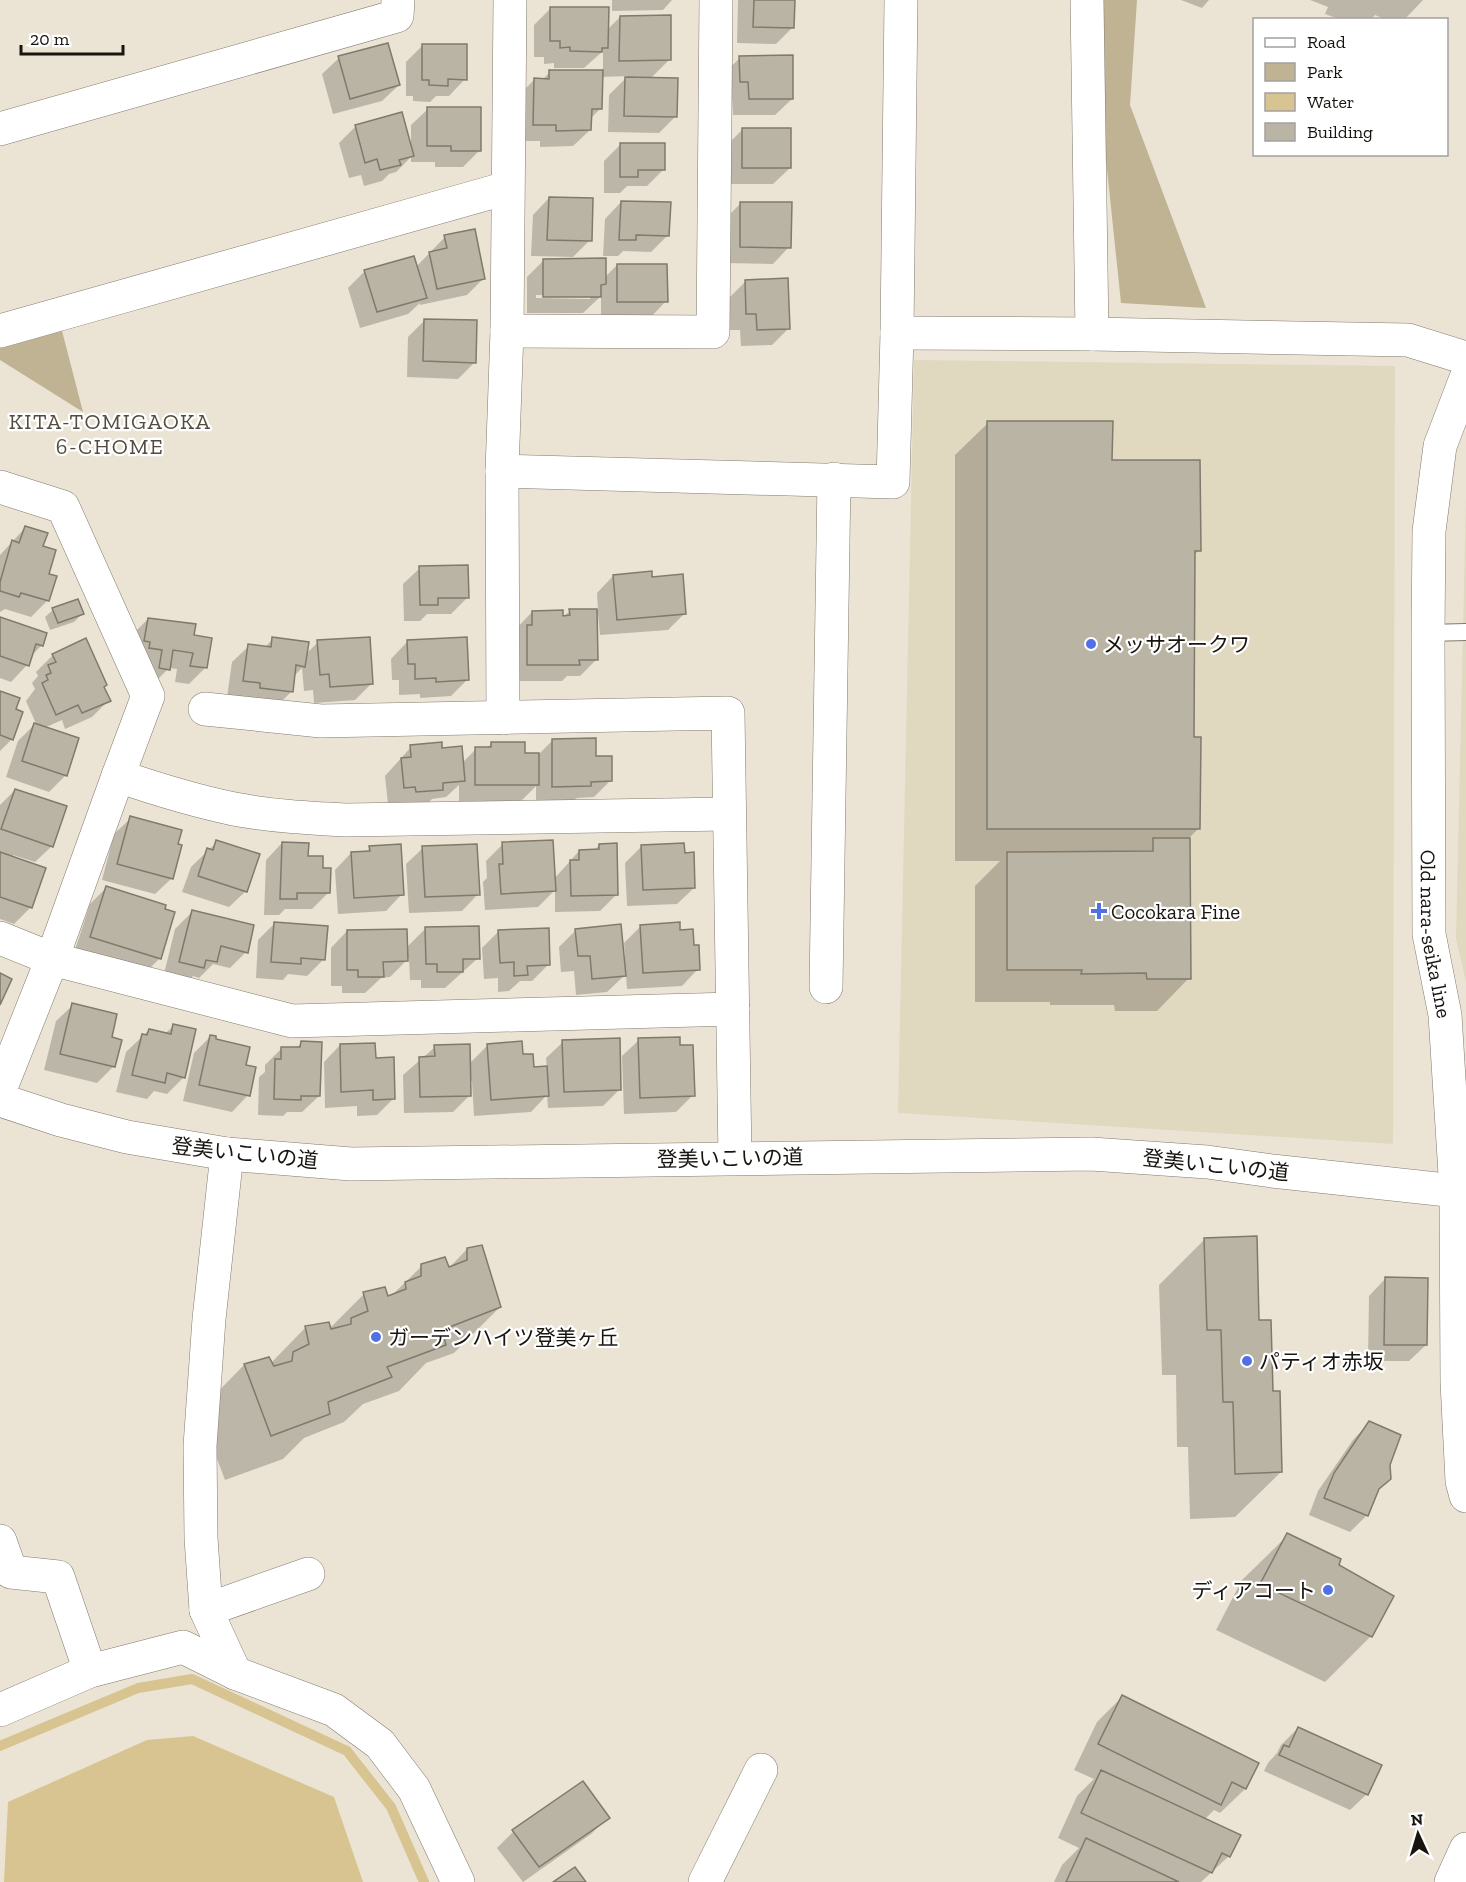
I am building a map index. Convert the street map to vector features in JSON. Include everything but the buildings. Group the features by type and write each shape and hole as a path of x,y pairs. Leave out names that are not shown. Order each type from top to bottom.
{"street":[{"path":"0,129 397,16 398,0"},
{"path":"503,718 502,471 507,331 510,0"},
{"path":"507,331 713,332 716,0"},
{"path":"502,471 893,482 901,0"},
{"path":"1088,0 1092,334"},
{"path":"0,331 507,188"},
{"path":"897,333 1408,340 1466,358"},
{"name":"Old nara-seika line","path":"1466,378 1440,446 1429,531 1428,633 1430,934 1444,1015 1461,1191 1457,1382 1462,1481 1466,1496"},
{"path":"826,987 834,479"},
{"path":"0,1090 52,959 148,696 63,507 3,497"},
{"path":"205,709 321,721 728,713 735,1158"},
{"path":"118,776 176,795 234,809 290,817 345,820 728,814"},
{"path":"0,938 52,959 292,1021 733,1009"},
{"name":"登美いこいの道","path":"0,1100 61,1120 127,1137 227,1154 351,1164 1040,1154 1142,1156 1461,1191"},
{"path":"227,1154 209,1319 200,1446 201,1538 206,1610 235,1672"},
{"path":"0,1541 11,1572 58,1577 90,1671"},
{"path":"206,1610 308,1574"},
{"path":"0,1710 90,1671 183,1647 235,1672 334,1710 380,1744 414,1790 458,1882"},
{"path":"705,1882 761,1770"},
{"path":"1451,1882 1466,1849"}],"lane":[{"path":"1428,633 1466,632"}],"shaded area":[{"path":"914,360 1395,366 1393,1144 898,1113"},
{"path":"1466,497 1466,982 1456,939"}],"green space":[{"path":"1100,0 1137,0 1130,105 1206,308 1121,303 1100,102"},
{"path":"61,327 83,412 0,360 0,342"}],"water":[{"path":"193,1736 334,1797 363,1882 4,1882 8,1802 147,1740"}],"waterway":[{"path":"0,1746 138,1688 192,1679 347,1751 391,1807 424,1882"}],"place":[{"name":"メッサオークワ","path":"1091,644"},
{"name":"Cocokara Fine","path":"1099,911"},
{"name":"ガーデンハイツ登美ヶ丘","path":"376,1337"},
{"name":"パティオ赤坂","path":"1247,1361"},
{"name":"ディアコート","path":"1328,1590"}],"district":[{"name":"KITA-TOMIGAOKA 6-CHOME","path":"110,434"}]}
